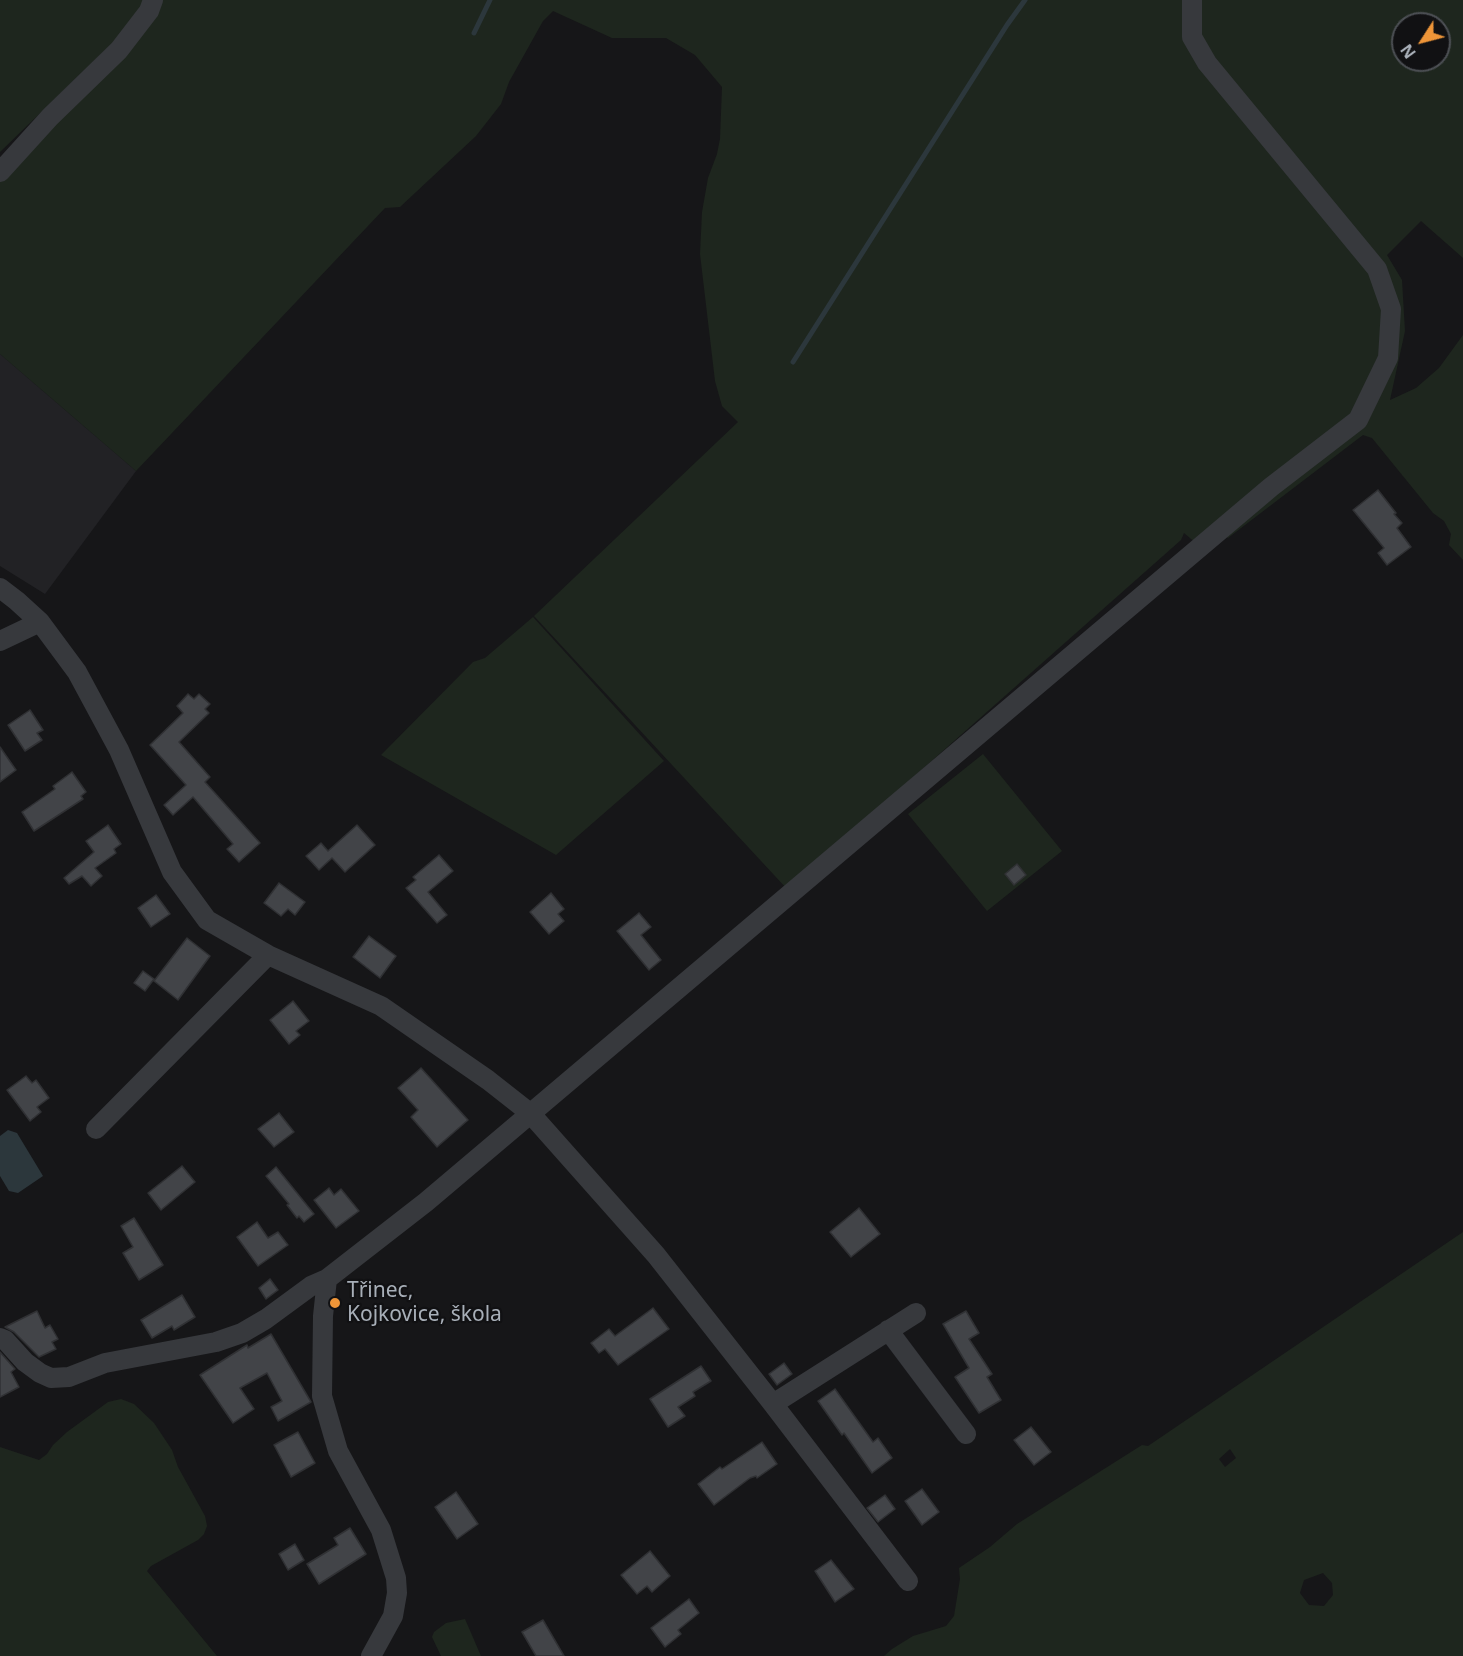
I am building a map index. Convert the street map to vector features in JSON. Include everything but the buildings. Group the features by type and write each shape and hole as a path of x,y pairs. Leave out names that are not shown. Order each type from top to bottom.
{"street":[{"path":"0,172 50,117 119,50 149,11 153,0"},
{"path":"0,1338 5,1340 25,1362 39,1373 51,1378 69,1377 105,1363 216,1342 242,1333 266,1320 311,1286 327,1279 426,1202 1270,487 1358,420 1388,358 1391,309 1377,269 1207,63 1192,37 1192,0"},
{"path":"0,588 40,622 77,672 119,750 172,872 207,920 268,955 381,1006 488,1080 530,1113 656,1255 908,1581"},
{"path":"0,641 40,622"},
{"path":"96,1129 268,955"},
{"path":"327,1279 322,1316 322,1396 339,1451 381,1530 396,1578 397,1593 393,1616 371,1656"},
{"path":"773,1404 916,1313"},
{"path":"888,1330 966,1434"}],"shaded area":[{"path":"0,0 145,0 126,30 0,152"},
{"path":"162,0 1463,0 1463,258 1421,221 1387,255 1402,280 1405,331 1390,400 1416,388 1439,368 1463,335 1463,560 1449,545 1451,534 1444,521 1433,513 1372,438 1363,435 1228,538 1215,529 1197,544 1184,533 1181,540 787,889 534,616 738,422 722,406 715,381 700,254 702,212 708,178 720,139 722,87 695,55 666,38 612,38 553,11 543,21 509,82 501,104 476,136 400,207 385,208 136,471 0,354 0,181"},
{"path":"0,354 136,471 45,594 0,566"},
{"path":"533,617 664,761 556,855 381,755 473,662 485,658"},
{"path":"983,754 1062,851 987,911 908,814"},
{"path":"8,1130 17,1133 43,1176 18,1193 9,1191 0,1176 0,1136"},
{"path":"1463,1232 1463,1656 884,1656 913,1636 946,1626 954,1616 960,1579 959,1568 990,1547 1017,1524 1142,1445 1148,1446","holes":["1230,1449 1236,1458 1225,1467 1219,1459","1323,1573 1332,1583 1333,1595 1324,1606 1309,1605 1300,1593 1304,1580"]},
{"path":"121,1399 134,1404 154,1423 172,1450 178,1467 205,1516 207,1526 204,1534 198,1540 151,1566 147,1571 217,1656 0,1656 0,1447 39,1460 67,1432 108,1402"},
{"path":"465,1619 481,1656 441,1656 432,1637 434,1632 446,1623"}],"waterway":[{"path":"474,33 490,0"},
{"path":"793,362 1025,0"}],"place":[{"name":"Třinec, Kojkovice, škola","path":"335,1303"}]}
